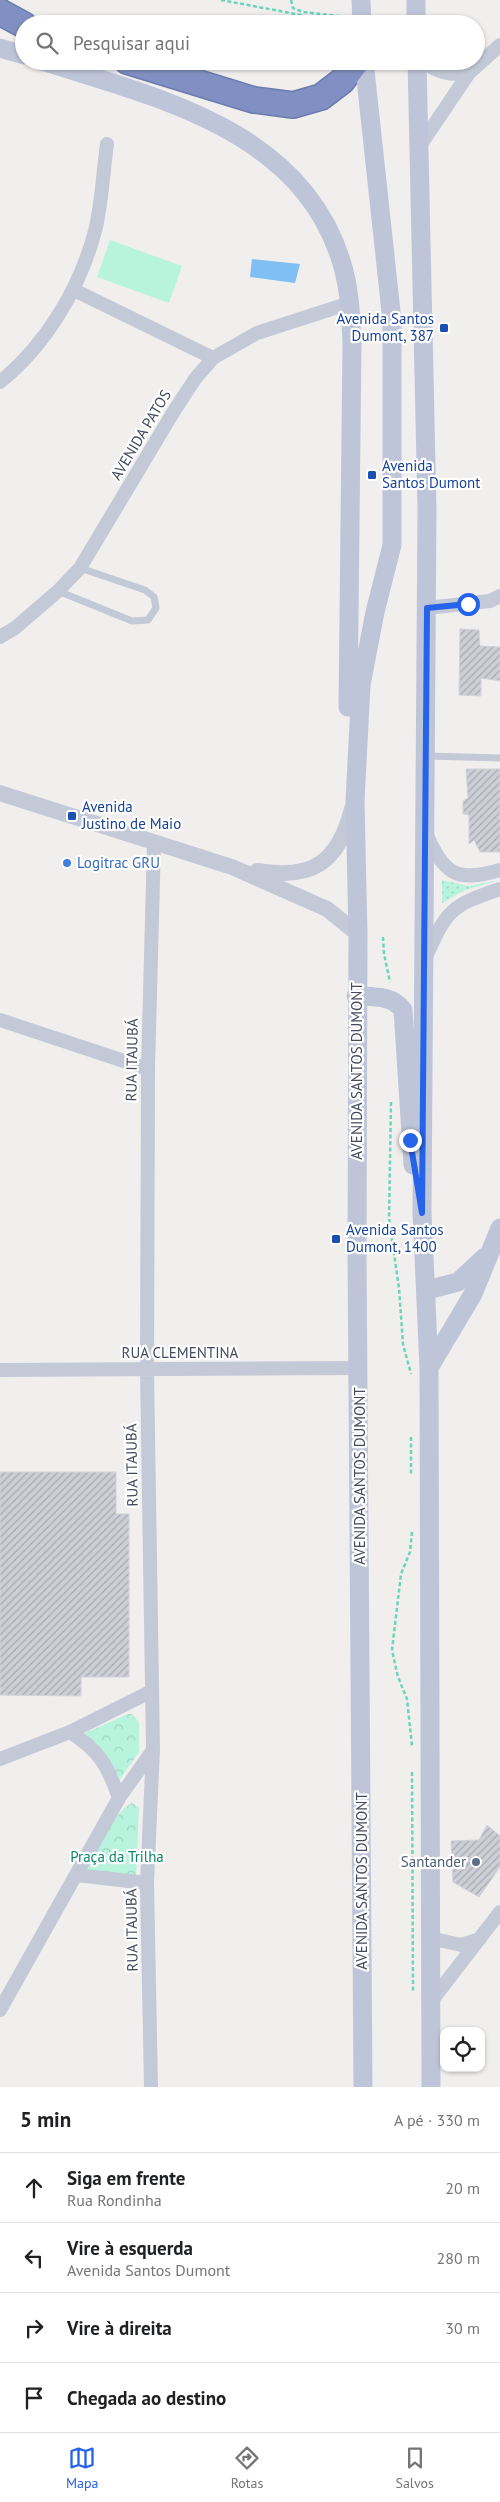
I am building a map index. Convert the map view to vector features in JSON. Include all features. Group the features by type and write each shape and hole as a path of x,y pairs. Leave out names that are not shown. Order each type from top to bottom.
{"highway":[{"path":"0,12 15,20"},
{"path":"156,70 254,100 293,105 321,97 342,81 350,70"}],"main road":[{"path":"359,15 361,0"},
{"path":"416,0 416,15"},
{"path":"0,48 15,53"},
{"path":"70,70 156,97 220,124 260,148 291,175 330,231 344,270 350,303 352,343 348,708 357,738"},
{"name":"AVENIDA SANTOS DUMONT","path":"363,2087 360,1368 356,996 358,934 354,801 361,685 366,652 392,545 392,321 365,70"},
{"path":"417,70 427,608 422,1213 427,1290 429,1368 430,1938 422,2000 431,2087"},
{"path":"356,996 397,1002 405,1019 410,1140 422,1213"},
{"path":"429,1368 473,1294 500,1228"},
{"path":"427,1290 458,1282 470,1274 490,1251"}],"street":[{"path":"485,59 500,45"},
{"path":"437,70 442,73 456,75 469,73"},
{"path":"419,147 472,70"},
{"path":"0,382 35,347 74,290 95,231 107,144"},
{"path":"74,290 213,358"},
{"name":"AVENIDA PATOS","path":"0,637 15,628 58,591 80,568 174,411 195,379 213,358 257,333 350,303"},
{"path":"427,608 490,601 500,596"},
{"path":"0,793 232,867 327,909 358,934"},
{"path":"232,867 283,875 315,866 333,853 338,845 346,830 354,801"},
{"path":"426,833 437,858 456,873 480,876 500,870"},
{"name":"RUA ITAJUBÁ","path":"151,2087 147,1883 153,1749 147,1370 148,1069 154,843"},
{"path":"425,958 439,928 459,904 500,889"},
{"path":"0,1020 148,1069"},
{"name":"RUA CLEMENTINA","path":"0,1370 360,1368"},
{"path":"0,1759 70,1732 152,1691"},
{"path":"70,1732 87,1742 101,1757 111,1776 118,1798"},
{"path":"0,2010 118,1798 153,1749"},
{"path":"76,1875 147,1883"},
{"path":"422,2000 480,1939 500,1912"},
{"path":"430,1938 461,1945 480,1939"}],"lane":[{"path":"58,591 132,621 148,620 156,608 154,597 145,590 80,568"},
{"path":"426,756 500,758"}],"path":[{"path":"221,0 301,15"},
{"path":"291,0 295,10 329,15"},
{"path":"383,937 392,1000"},
{"path":"392,1100 389,1220 399,1288 403,1344 412,1380"},
{"path":"411,1430 411,1474"},
{"path":"412,1524 410,1552 401,1574 392,1650 398,1677 407,1699 413,1749"},
{"path":"412,1765 422,2000"}],"green space":[{"path":"110,240 182,266 169,303 97,277"},
{"path":"442,880 468,886 500,880 465,890 442,903"},
{"path":"132,1714 139,1722 139,1752 120,1779 107,1757 85,1733"},
{"name":"Praça da Trilha","path":"132,1803 139,1808 136,1878 84,1873 105,1834 118,1815"}],"water":[{"path":"252,259 300,264 295,283 250,277"}],"building":[{"path":"460,629 479,630 480,646 500,647 500,681 481,678 481,696 459,695"},
{"path":"466,769 500,769 500,852 480,852 474,840 469,844 469,815 463,814 463,801 468,798"},
{"path":"0,1472 116,1472 116,1514 129,1514 129,1677 81,1677 81,1696 0,1695"},
{"name":"Santander","path":"487,1825 500,1836 500,1867 479,1897 453,1882 451,1841 479,1840"}],"place":[{"name":"Avenida Santos Dumont, 387","path":"444,328"},
{"name":"Avenida Santos Dumont","path":"372,475"},
{"name":"Avenida Justino de Maio","path":"72,816"},
{"name":"Logitrac GRU","path":"67,863"},
{"name":"Avenida Santos Dumont, 1400","path":"336,1239"},
{"name":"Santander","path":"476,1862"}],"route":[{"path":"410,1140 422,1213 427,608 468,604"}]}
